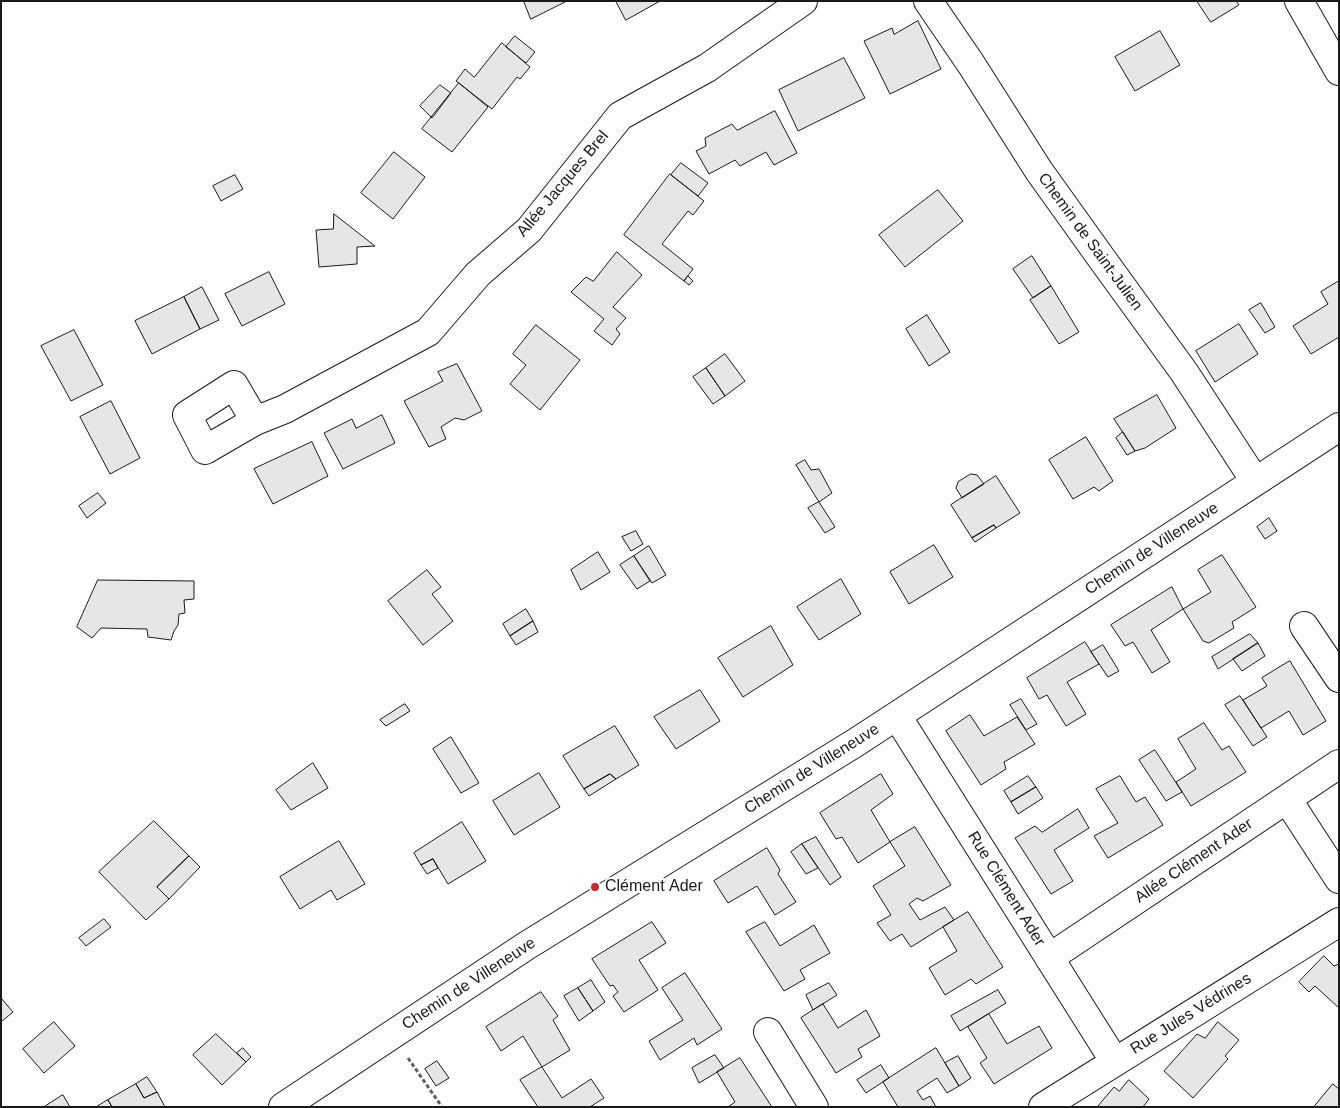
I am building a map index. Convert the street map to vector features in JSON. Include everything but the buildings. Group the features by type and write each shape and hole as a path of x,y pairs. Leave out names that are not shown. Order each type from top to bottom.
{"street":[{"name":"Allée Jacques Brel","path":"255,421 285,409 428,332 478,274 529,230 620,116 707,68 803,1"},
{"name":"Chemin de Saint-Julien","path":"928,1 971,64 1039,171 1184,372 1255,481"},
{"path":"1299,1 1339,71"},
{"name":"Chemin de Villeneuve","path":"282,1107 526,946 897,716 1339,427"},
{"path":"1304,626 1339,678"},
{"name":"Rue Clément Ader","path":"897,716 1115,1062"},
{"name":"Allée Clément Ader","path":"1050,958 1339,764"},
{"path":"1287,799 1339,879"},
{"name":"Rue Jules Védrines","path":"1043,1107 1339,922"},
{"path":"768,1032 814,1107"}],"path":[{"path":"392,1033 442,1107"}],"place":[{"name":"Clément Ader","path":"595,887"}]}
